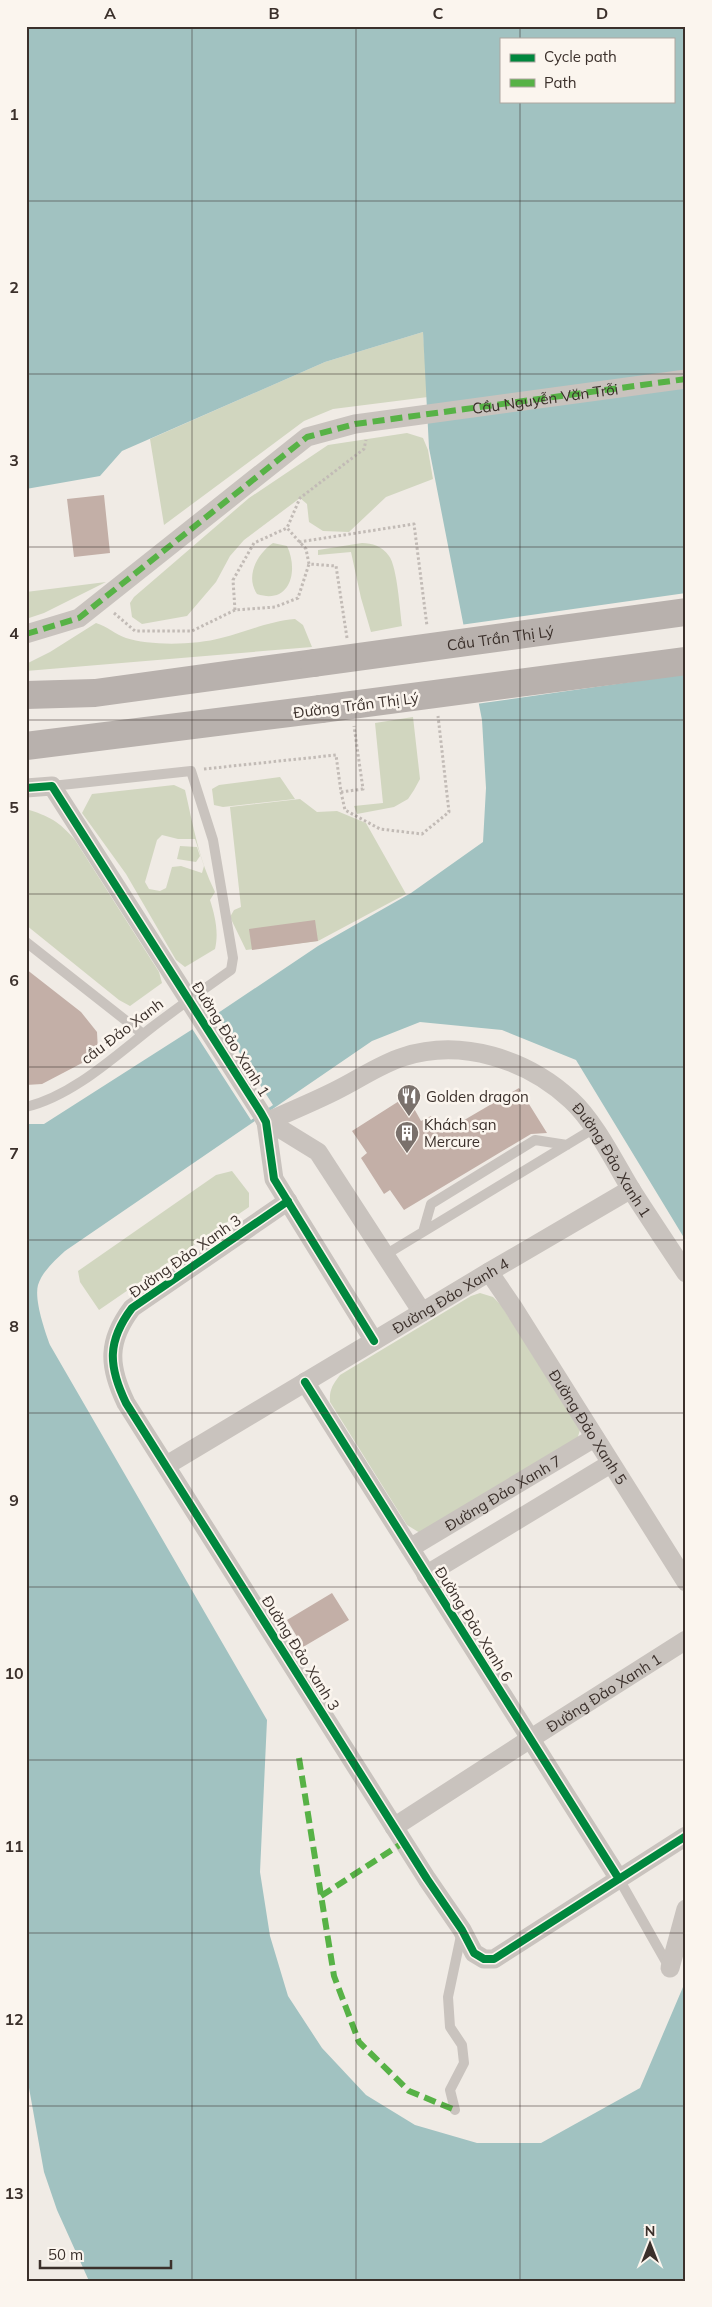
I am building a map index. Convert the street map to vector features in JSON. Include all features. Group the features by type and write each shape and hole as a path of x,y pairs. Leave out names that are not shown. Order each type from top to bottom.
{"main road":[{"name":"Cầu Trần Thị Lý","path":"96,693 686,612"},
{"name":"Đường Trần Thị Lý","path":"26,746 106,734 321,709 686,661"},
{"path":"26,695 96,693"},
{"path":"26,705 96,693"},
{"path":"26,732 106,734"}],"street":[{"name":"Cầu Nguyễn Văn Trỗi","path":"26,634 79,618 306,437 355,424 686,379"},
{"path":"26,788 52,786"},
{"name":"Đường Đảo Xanh 1","path":"52,786 190,998 264,1118 274,1179 374,1341"},
{"name":"Đường Đảo Xanh 1","path":"264,1118 337,1091 368,1072 403,1057 422,1052 459,1050 493,1056 528,1070 544,1079 573,1101 620,1168 631,1189 686,1273"},
{"name":"Đường Đảo Xanh 1","path":"264,1118 318,1152 422,1312"},
{"name":"Đường Đảo Xanh 4","path":"167,1466 489,1272 631,1189"},
{"name":"Đường Đảo Xanh 3","path":"288,1201 132,1308 119,1325 114,1346 113,1368 119,1388 167,1466 394,1827 462,1930 474,1953 484,1959 494,1958 686,1836"},
{"name":"Đường Đảo Xanh 5","path":"489,1272 686,1582"},
{"name":"Đường Đảo Xanh 6","path":"305,1382 619,1879"},
{"name":"Đường Đảo Xanh 7","path":"410,1548 594,1438"},
{"name":"Đường Đảo Xanh 7","path":"426,1575 610,1464"},
{"name":"Đường Đảo Xanh 1","path":"394,1827 530,1738 686,1640"},
{"name":"Đường Đảo Xanh 6","path":"670,1968 686,1909"}],"lane":[{"path":"52,786 191,771"},
{"name":"cầu Đảo Xanh","path":"26,1107 43,1103 110,1062 190,998 231,970 233,950 213,840 191,771"},
{"path":"26,942 143,1034"},
{"path":"385,1255 593,1128"},
{"path":"423,1232 431,1204 535,1140 567,1145"},
{"name":"Đường Đảo Xanh 6","path":"619,1879 670,1968"},
{"path":"455,2110 450,2090 464,2063 462,2044 450,2027 448,1997 462,1930"}],"path":[{"path":"235,610 233,580 254,542 286,528 300,498 364,449 370,422"},
{"path":"105,597 114,612 136,631 192,631 235,610 275,608 298,598 309,564 306,549 286,528"},
{"path":"309,564 336,566 350,658"},
{"path":"191,771 336,755 342,792 364,789 354,722"}],"green space":[{"path":"423,332 428,397 333,409 304,421 164,525 150,439 325,362"},
{"path":"407,433 423,438 428,450 433,479 386,497 349,532 323,531 309,522 307,504 300,498 244,540 230,556 216,582 187,616 142,624 132,617 130,603 134,597 249,498 328,445"},
{"path":"273,543 287,546 291,556 292,566 289,584 277,595 257,594 252,580 255,566 262,553"},
{"path":"362,543 380,547 392,561 402,626 371,632 351,552 318,555 318,550"},
{"path":"106,582 44,613 26,619 26,592"},
{"path":"295,619 303,625 312,647 26,671 26,664 50,652 96,623 119,635 136,641 173,644 211,640 276,622"},
{"path":"413,717 420,779 414,790 408,799 394,807 357,814 354,806 383,803 375,723"},
{"path":"280,777 295,799 223,807 214,805 212,789 219,785"},
{"path":"174,785 185,790 201,855 215,892 210,900 216,924 215,949 185,967 176,960 126,874 82,813 92,794","holes":["162,835 178,839 195,839 204,866 202,873 181,866 172,867 166,888 160,891 149,889 145,882 157,840"]},
{"path":"300,799 317,812 337,811 366,823 406,894 318,941 246,950 230,917 234,910 241,907 230,807"},
{"path":"26,809 53,820 75,840 159,972 162,983 130,1006 119,1000 26,925"},
{"path":"180,846 197,847 200,856 196,862 177,859"},
{"path":"232,1171 249,1193 249,1207 99,1310 80,1282 78,1271 216,1175"},
{"path":"480,1293 493,1297 501,1305 580,1430 576,1443 425,1536 407,1525 330,1402 331,1391 333,1384 340,1375 471,1296"}],"water":[{"path":"26,26 686,26 686,1241 576,1060 502,1030 420,1022 372,1041 65,1251 42,1275 38,1285 37,1299 50,1345 267,1720 260,1872 270,1936 288,1996 322,2048 366,2095 415,2125 477,2143 541,2143 640,2088 686,1980 686,2281 89,2281 57,2210 44,2172 26,2071 26,1124 44,1124 221,1011 318,946 411,893 483,842 486,788 482,720 429,448 423,332 325,362 122,451 100,476 26,489"}],"pier":[{"path":"686,593 686,674 476,704 460,625"},
{"path":"214,1013 273,1105 251,1120 191,1027"}],"building":[{"path":"104,495 110,553 74,557 67,499"},
{"path":"315,920 318,941 252,950 249,929"},
{"path":"26,969 81,1012 97,1032 98,1051 84,1062 42,1084 26,1085"},
{"name":"Khách sạn Mercure","path":"519,1088 547,1133 531,1134 404,1210 390,1190 384,1194 361,1158 367,1153 352,1131 407,1096 421,1121 431,1116 442,1133"},
{"path":"332,1593 349,1620 303,1647 287,1620"}],"marked path":[{"path":"26,634 79,618 307,437 355,424 686,379"},
{"path":"299,1758 334,1976 359,2042 409,2091 455,2110"},
{"path":"321,1896 404,1842"}],"cycle path":[{"path":"26,788 52,786 261,1113 266,1122 274,1179 374,1341"},
{"path":"288,1201 132,1308 118,1332 113,1354 116,1377 126,1403 427,1879 462,1930 474,1953 484,1959 494,1959 686,1836"},
{"path":"305,1382 619,1879"}],"place":[{"name":"Golden dragon","path":"409,1117"},
{"name":"Khách sạn Mercure","path":"407,1154"}]}
